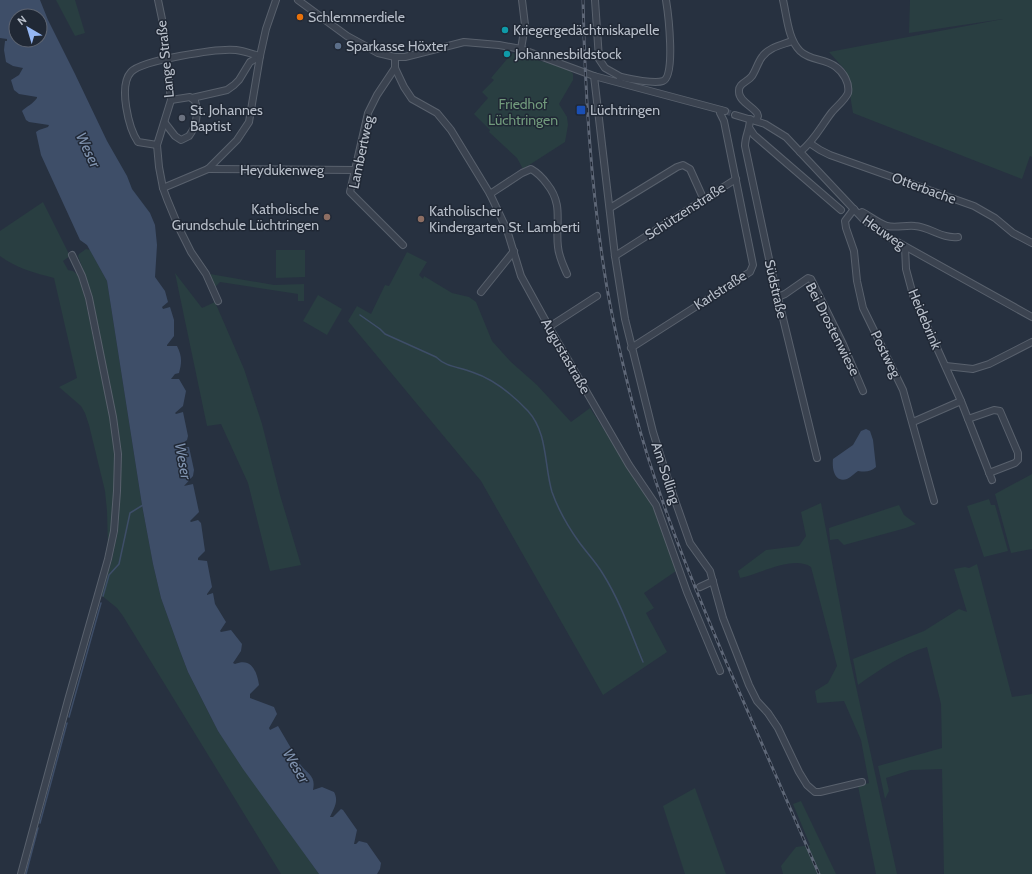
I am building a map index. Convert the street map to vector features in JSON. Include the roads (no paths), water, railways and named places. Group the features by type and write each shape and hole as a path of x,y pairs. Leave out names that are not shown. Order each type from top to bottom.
{"street":[{"name":"Lange Straße","path":"158,0 162,19 171,100 157,145 163,188 179,228 191,252 206,274 218,301"},
{"path":"163,188 208,169 237,140 249,122 260,56 266,29 276,0"},
{"path":"298,0 347,36 378,53 395,57 415,55 464,42 495,44 521,49 594,76 620,80 650,81 663,81 666,79 670,66 670,46 666,0"},
{"path":"521,49 525,25 522,0"},
{"path":"595,0 598,59 620,80"},
{"path":"783,0 792,41 805,55 817,60 831,63 836,67 847,81 848,88 847,94 833,111 811,144 800,152"},
{"path":"753,120 758,116 757,113 740,97 738,93 739,88 743,83 752,77 762,56 769,50 792,41"},
{"path":"157,145 138,142 135,138 127,112 125,91 128,78 134,69 166,59 219,51 235,50 260,56"},
{"path":"171,100 192,98 227,90 239,80 250,62 260,56"},
{"name":"Augustastraße","path":"395,57 395,68 404,87 412,99 436,113 451,130 490,194 507,230 521,276 549,328 629,465 656,505 687,592 720,671"},
{"name":"Lambertweg","path":"395,68 377,95 368,113 350,192 403,245"},
{"name":"Am Solling","path":"594,76 615,256 625,319 653,432 672,493 690,542 710,571 726,624 757,701 778,728 789,753 808,785 815,792 820,792 862,782"},
{"name":"Schützenstraße","path":"615,256 736,179 724,121 720,113 722,110 620,80"},
{"path":"165,123 178,139 184,139 189,136 194,126 197,110 195,101 192,98"},
{"name":"Heuweg","path":"735,114 765,124 781,134 857,212 874,227 905,247 1032,316"},
{"name":"Südstraße","path":"753,120 746,137 746,146 778,296 817,458"},
{"path":"750,129 760,140 841,210"},
{"name":"Otterbache","path":"811,144 830,155 974,206 995,218 1013,233 1032,243"},
{"path":"610,208 677,167 684,165 690,169 704,200"},
{"name":"Heydukenweg","path":"208,169 355,170"},
{"path":"490,194 531,169 538,173 550,188 557,201 558,247 561,261 568,274"},
{"name":"Karlstraße","path":"631,348 750,272 753,264 736,179"},
{"path":"857,212 862,212 887,226 916,226 950,238 958,237"},
{"name":"Postweg","path":"857,212 845,221 854,251 857,281 863,308 903,390 934,501"},
{"name":"Heidebrink","path":"905,247 906,268 913,295 961,401 992,480"},
{"path":"481,292 514,251"},
{"path":"21,874 108,559 115,523 118,454 114,424 89,298 82,276 72,255"},
{"name":"Bei Drostenwiese","path":"778,296 785,294 808,278 811,279 843,344 863,391"},
{"path":"549,328 597,296"},
{"name":"Heidebrink","path":"946,366 973,369 989,364 1032,342"},
{"path":"913,422 961,401"},
{"path":"968,419 994,410 1000,411 1018,453 1018,460 1015,463 989,473"},
{"path":"687,592 713,581"}],"water":[{"name":"Weser","path":"0,0 40,0 43,8 8,8 8,48 48,48 48,20 107,141 127,176 132,189 150,213 155,225 157,245 155,277 165,291 168,302 162,307 163,309 170,307 174,320 174,336 167,346 177,346 181,356 179,373 175,374 171,379 179,379 186,391 183,406 175,413 183,412 188,436 187,440 179,446 189,447 194,470 193,476 184,486 193,484 199,512 190,521 198,520 201,523 205,551 198,558 198,560 207,561 212,587 207,595 213,593 215,604 226,622 220,631 231,630 242,644 241,651 233,663 245,662 255,670 259,685 250,694 250,698 274,707 277,714 269,728 270,730 278,726 295,755 293,764 300,764 311,776 314,785 313,790 322,787 334,792 336,801 330,817 333,817 341,809 343,810 357,830 354,844 359,841 367,843 381,863 377,874 319,874 243,769 218,731 188,672 161,598 153,564 142,505 107,281 87,245 80,240 41,155 36,132 48,127 49,125 29,122 26,120 22,111 34,102 37,97 19,94 14,90 11,80 19,75 23,68 13,66 6,62 4,50 5,41 7,41 7,39 0,38"},
{"path":"866,429 870,431 873,440 876,467 868,471 858,471 847,479 839,479 835,474 833,459 853,445 861,431"}],"waterway":[{"path":"360,315 385,334 436,357 448,365 472,372 488,379 509,393 528,411 539,429 549,482 557,505 575,537 597,565 609,584 625,617 643,662"},
{"path":"103,596 109,575 119,564 130,513 143,505"},
{"path":"69,717 101,603"},
{"path":"40,823 67,723"},
{"path":"26,874 38,828"}],"tunnel":[{"path":"725,111 735,115"},
{"path":"694,589 700,587"}],"railway":[{"path":"583,0 587,108 601,252 610,303 633,405 663,504 700,600 819,874"}],"place":[{"name":"Schlemmerdiele","path":"300,17"},
{"name":"Kriegergedächtniskapelle","path":"505,30"},
{"name":"Sparkasse Höxter","path":"338,46"},
{"name":"Johannesbildstock","path":"507,54"},
{"name":"Lüchtringen","path":"581,110"},
{"name":"St. Johannes Baptist","path":"182,118"},
{"name":"Katholische Grundschule Lüchtringen","path":"327,217"},
{"name":"Katholischer Kindergarten St. Lamberti","path":"421,219"}],"park label":[{"name":"Friedhof Lüchtringen","path":"523,112"}]}
